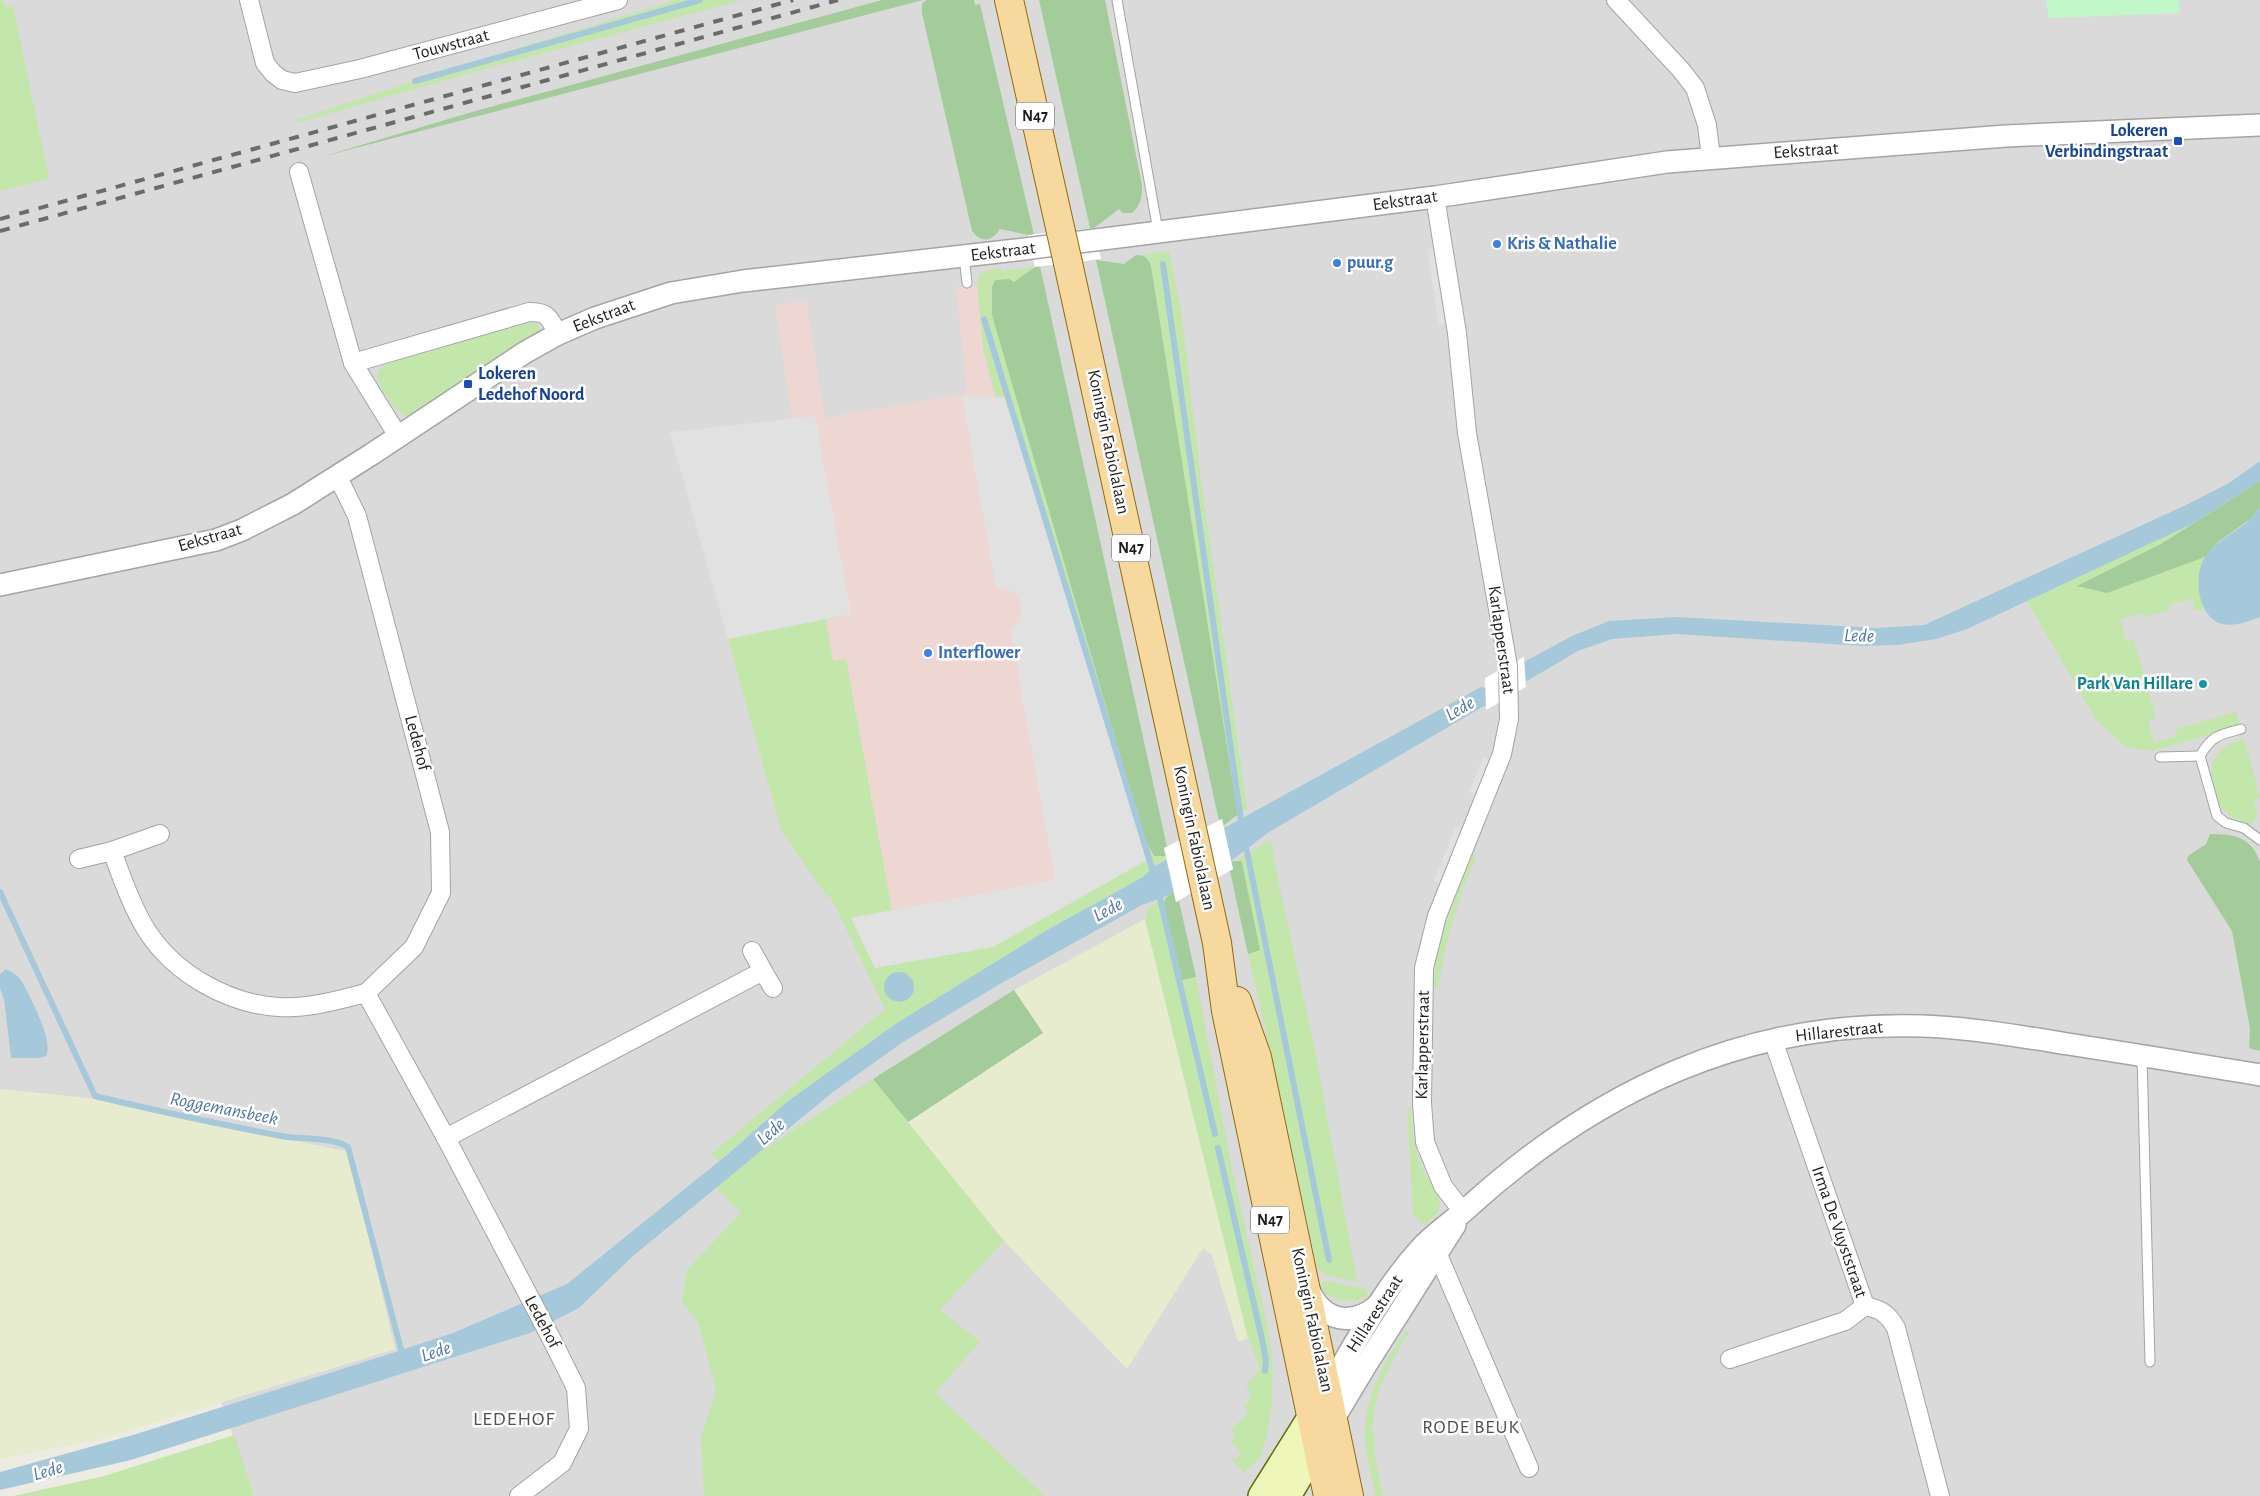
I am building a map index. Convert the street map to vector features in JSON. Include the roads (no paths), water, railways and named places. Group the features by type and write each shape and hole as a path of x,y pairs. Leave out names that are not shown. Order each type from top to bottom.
{"main road":[{"name":"Koningin Fabiolalaan","path":"1009,0 1217,943 1226,1011 1322,1418 1349,1496"},
{"name":"Koningin Fabiolalaan","path":"1217,943 1254,1044 1327,1390 1317,1447 1328,1496"},
{"name":"Hillarestraat","path":"1261,1496 1322,1418"},
{"path":"1288,1496 1317,1447"}],"street":[{"name":"Touwstraat","path":"249,0 265,63 282,80 295,83 360,69 617,0"},
{"path":"1616,0 1681,70 1695,88 1707,125 1711,158"},
{"name":"Eekstraat","path":"0,585 216,540 242,530 293,504 524,353 558,334 633,304 708,286 1158,233 1435,197 1667,162 2006,136 2260,125"},
{"path":"299,172 353,363 398,436"},
{"name":"Karlapperstraat","path":"1435,197 1457,333 1467,433 1508,666 1510,697 1508,730 1502,754 1437,916 1424,968 1422,1103 1425,1142 1443,1186 1463,1212"},
{"name":"Eekstraat","path":"353,363 529,312 542,312 549,317 558,334"},
{"name":"Ledehof","path":"112,851 131,900 147,931 168,957 196,979 244,1001 279,1007 322,1004 366,993 414,947 441,893 440,832 357,516 337,475"},
{"path":"79,859 112,851 160,834"},
{"path":"752,951 773,988"},
{"path":"446,1138 763,971"},
{"name":"Ledehof","path":"366,993 446,1138 576,1388 579,1429 562,1463 519,1496"},
{"name":"Hillarestraat","path":"1322,1418 1434,1245 1463,1212 1551,1140 1601,1108 1636,1089 1718,1055 1773,1040 1845,1029 1921,1026 1987,1031 2260,1075"},
{"name":"Irma De Vuyststraat","path":"1773,1040 1865,1306 1886,1313 1896,1328 1940,1496"},
{"path":"1434,1245 1529,1468"},
{"name":"Hillarestraat","path":"1327,1390 1380,1303 1407,1264 1434,1245"},
{"path":"1304,1279 1318,1307 1327,1314 1342,1318 1359,1318 1368,1314 1380,1303"},
{"path":"1730,1359 1845,1320 1865,1306"}],"lane":[{"path":"1117,0 1158,233"},
{"path":"964,256 967,283"},
{"path":"2241,729 2216,735 2208,743 2200,756 2217,816 2226,823 2244,828 2260,840"},
{"path":"2160,756 2200,756"},
{"path":"2142,1056 2150,1362"}],"water":[{"name":"Lede","path":"2260,461 2260,481 2192,524 1967,629 1936,639 1898,645 1862,646 1677,634 1612,639 1578,651 1269,832 1231,861 1169,895 1142,905 1000,984 903,1042 833,1092 633,1256 579,1308 530,1333 131,1460 0,1490 0,1472 133,1435 453,1333 567,1284 728,1154 788,1101 897,1023 1047,930 1143,877 1155,866 1481,687 1484,688 1523,666 1524,662 1572,636 1609,621 1677,617 1877,628 1924,625 2186,505 2229,483"},
{"path":"2260,507 2260,617 2237,624 2223,624 2215,621 2203,606 2199,586 2201,567 2209,552 2251,519"},
{"path":"6,969 21,980 36,1010 47,1041 48,1050 46,1056 39,1058 11,1058 4,999 0,989 0,974"},
{"path":"899,972 910,976 914,987 910,998 899,1002 888,998 884,987 888,976"}],"waterway":[{"path":"415,81 700,0"},
{"path":"1163,264 1242,828"},
{"path":"984,319 1154,875"},
{"path":"1245,842 1329,1260"},
{"path":"1158,890 1215,1134"},
{"name":"Roggemansbeek","path":"0,892 95,1096 281,1136 333,1141 348,1147 403,1357"},
{"path":"1218,1148 1262,1339 1266,1361 1265,1371"}],"railway":[{"path":"0,219 793,0"},
{"path":"0,231 838,0"}],"place":[{"name":"Lokeren Verbindingstraat","path":"2178,141"},
{"name":"Kris & Nathalie","path":"1497,244"},
{"name":"puur.g","path":"1337,263"},
{"name":"Lokeren Ledehof Noord","path":"468,384"},
{"name":"Interflower","path":"928,653"},
{"name":"Park Van Hillare","path":"2203,684"}],"district":[{"name":"LEDEHOF","path":"514,1419"},
{"name":"RODE BEUK","path":"1471,1427"}]}
